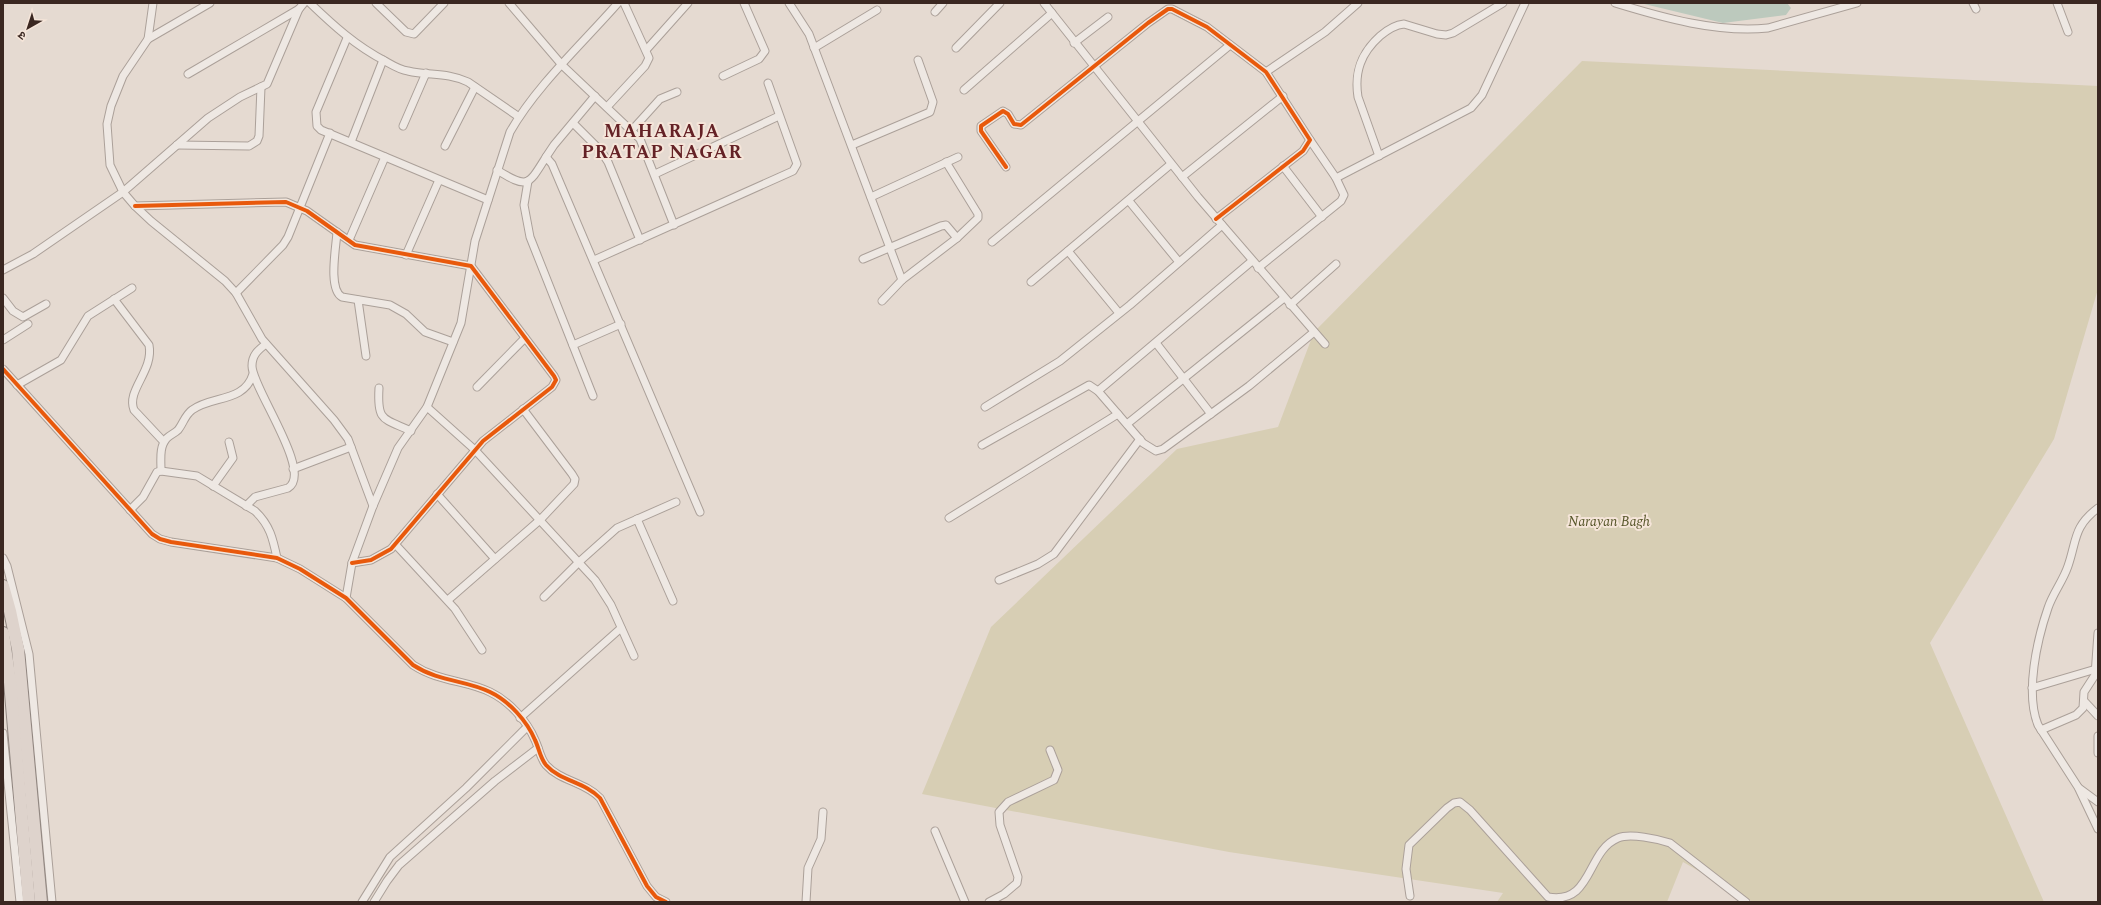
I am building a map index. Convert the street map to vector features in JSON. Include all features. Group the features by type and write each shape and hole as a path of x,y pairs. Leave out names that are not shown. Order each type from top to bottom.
{"highway":[{"path":"3,586 18,649 41,902"},
{"path":"3,633 10,682 29,902"}],"street":[{"path":"148,39 153,3"},
{"path":"210,3 148,39 123,76 111,106 107,124 110,165 123,192 135,206 151,221 225,281 236,293 254,328 266,344 341,429 351,447 373,506"},
{"path":"310,3 347,38 383,60 407,71 447,74 458,78 475,87 519,117"},
{"path":"378,4 406,32 414,34 444,3"},
{"path":"509,3 562,65 632,130 642,144 674,225"},
{"path":"346,598 352,563 373,506 398,448 427,407 461,323 475,241 510,132 519,117 562,65 618,3"},
{"path":"607,107 645,66 649,58 647,49 624,3"},
{"path":"647,49 688,3"},
{"path":"723,76 759,58 765,51 744,3"},
{"path":"789,3 809,34 902,280"},
{"path":"935,12 943,3"},
{"path":"956,48 1000,3"},
{"path":"1044,3 1093,67 1216,219 1325,344"},
{"path":"1266,72 1326,32 1358,3"},
{"path":"1379,156 1358,97 1357,87 1360,61 1369,47 1388,29 1397,24 1404,24 1446,35 1453,33 1503,3"},
{"path":"1336,178 1456,117 1478,101 1525,3"},
{"path":"1615,3 1658,16 1735,29 1768,28 1857,3"},
{"path":"2057,3 2068,32"},
{"path":"188,74 301,6"},
{"path":"3,270 29,257 123,192 208,118 240,97 261,87 270,79 301,6"},
{"path":"1006,167 981,131 982,126 1002,111 1008,114 1014,124 1021,125 1158,15 1172,8 1207,27 1266,72 1336,178 1344,195 1341,201 1258,268"},
{"path":"814,48 877,10"},
{"path":"964,90 1052,13"},
{"path":"1074,43 1108,17"},
{"path":"347,38 316,112 317,126 385,157 488,200"},
{"path":"992,242 1136,120 1230,45"},
{"path":"351,142 383,60"},
{"path":"852,145 930,112 933,102 918,60"},
{"path":"403,126 426,73"},
{"path":"594,260 793,172 797,164 768,83"},
{"path":"177,145 253,145 259,136 261,87"},
{"path":"445,146 475,87"},
{"path":"632,130 660,99 677,92"},
{"path":"497,170 515,181 522,183 528,182 532,179 546,157 595,96"},
{"path":"1182,177 1283,96"},
{"path":"655,174 780,116"},
{"path":"573,123 601,151 608,162 640,240"},
{"path":"236,293 283,245 330,133"},
{"path":"1216,219 1306,148 1310,140"},
{"path":"349,240 385,157"},
{"path":"546,157 557,172 700,512"},
{"path":"871,197 958,157"},
{"path":"882,301 902,280 976,222 978,214 946,162"},
{"path":"1030,282 1171,164"},
{"path":"1283,166 1322,216"},
{"path":"406,255 439,180"},
{"path":"528,182 524,204 530,237 593,396"},
{"path":"1129,200 1179,262"},
{"path":"135,206 286,202 300,206 349,240 364,248 471,266 556,380 552,387 494,431 475,450 395,544 383,555 371,560 352,563"},
{"path":"864,259 946,225 957,238"},
{"path":"985,407 1060,361 1120,313 1222,225"},
{"path":"337,232 334,284 335,290 338,294 342,297 390,305 406,314 425,332 453,342"},
{"path":"1068,251 1120,313"},
{"path":"1098,391 1252,261"},
{"path":"1290,305 1336,264"},
{"path":"17,384 61,360 88,316 132,288"},
{"path":"3,298 13,311 23,317 46,304"},
{"path":"1127,424 1284,298"},
{"path":"114,299 149,345 149,363 132,397 132,404 134,410 164,442"},
{"path":"358,300 366,356"},
{"path":"3,340 28,324"},
{"path":"573,345 621,324"},
{"path":"982,445 1084,386 1089,385 1098,391 1149,448 1156,451 1163,449 1249,386 1314,332"},
{"path":"477,387 525,338"},
{"path":"1156,343 1211,414"},
{"path":"246,506 255,497 291,487 295,479 284,437 253,374 252,368 254,355 266,344"},
{"path":"3,369 152,534 160,539 277,558 300,568 346,598 413,665 434,676 489,691 503,700 527,727 543,759 550,768 588,787 600,798 647,886 656,897 663,902"},
{"path":"161,470 161,450 164,442 177,431 188,414 192,410 238,394 248,386 253,374"},
{"path":"379,388 378,406 381,415 386,420 411,431"},
{"path":"427,407 475,450 541,519 579,562 604,593 634,656"},
{"path":"448,600 541,519 570,489 575,479 523,409"},
{"path":"949,518 1118,414"},
{"path":"999,580 1038,564 1054,554 1140,439"},
{"path":"213,486 233,458 229,442"},
{"path":"293,469 351,447"},
{"path":"130,510 143,497 157,472 161,470 182,472 197,476 263,518 271,530 277,558"},
{"path":"437,494 495,559"},
{"path":"544,597 579,562 617,528 676,502"},
{"path":"2098,508 2083,522 2076,534 2068,567 2048,608 2037,650 2032,688 2034,714 2041,730 2078,787 2098,828"},
{"path":"637,519 673,601"},
{"path":"395,544 448,600 482,650"},
{"path":"3,558 7,566 29,654 52,902"},
{"path":"520,718 621,628"},
{"path":"2041,730 2081,712 2085,702 2084,692 2095,675 2098,633"},
{"path":"2032,688 2096,669"},
{"path":"2085,702 2098,716"},
{"path":"362,902 385,862 466,788 527,727"},
{"path":"3,733 20,902"},
{"path":"2098,736 2098,753"},
{"path":"374,902 394,870 474,799 538,748"},
{"path":"989,902 1004,894 1017,883 1018,878 1000,825 1000,812 1008,802 1054,780 1057,777 1058,770 1050,750"},
{"path":"2078,787 2098,802"},
{"path":"466,788 474,799"},
{"path":"1410,896 1406,869 1409,844 1446,808 1454,803 1460,802 1470,810 1548,897 1557,900 1567,900 1575,897 1580,892 1603,851 1618,838 1627,836 1663,840 1670,843 1746,902"},
{"path":"806,902 808,868 821,839 823,812"},
{"path":"427,825 434,834"},
{"path":"935,832 965,902"},
{"path":"385,862 394,870"}],"green space":[{"name":"Narayan Bagh","path":"1582,61 2098,86 2098,289 2054,439 1930,643 2044,902 1753,902 1683,862 1667,902 1497,902 1503,893 1229,852 922,794 991,627 1177,449 1278,427 1314,332"}],"shaded area":[{"path":"1640,3 1787,3 1791,8 1786,15 1723,23"}],"cycle path":[{"path":"1006,167 981,131 981,126 1003,111 1008,114 1014,124 1021,125 1148,23 1168,9 1172,9 1207,27 1266,72 1310,140 1303,151 1216,219"},
{"path":"135,206 286,202 307,211 355,245 471,266 554,376 556,380 552,387 483,441 391,549 371,560 352,563"},
{"path":"3,369 152,534 160,539 171,542 277,558 300,569 346,598 413,665 433,675 481,688 504,701 517,712 532,733 542,759 546,765 558,775 587,788 600,798 647,886 656,897 666,902"}],"district":[{"name":"MAHARAJA PRATAP NAGAR","path":"662,141"}]}
